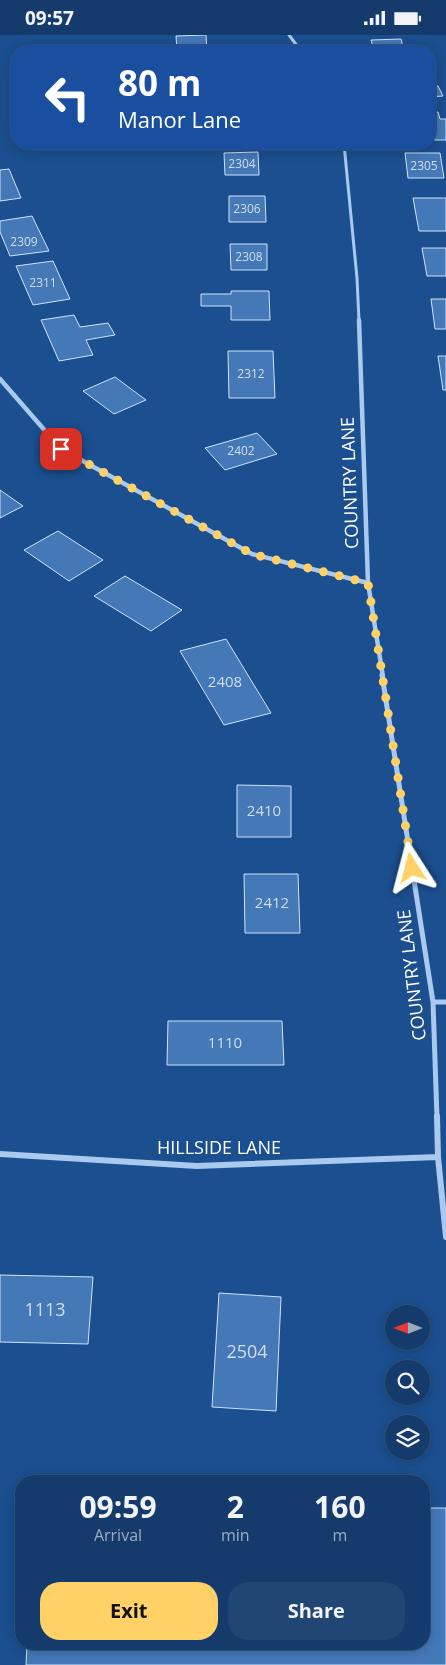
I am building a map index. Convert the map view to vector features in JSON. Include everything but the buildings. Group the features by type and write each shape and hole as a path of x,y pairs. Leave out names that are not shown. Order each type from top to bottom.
{"street":[{"path":"288,35 296,45"},
{"name":"COUNTRY LANE","path":"345,150 357,277 368,583 433,1001 438,1157 446,1237"},
{"path":"0,379 61,449 70,454 252,554 368,583"},
{"path":"433,1001 446,1002"},
{"name":"HILLSIDE LANE","path":"0,1154 197,1166 438,1157"}],"route":[{"path":"61,449 252,554 368,583 412,868"}]}
